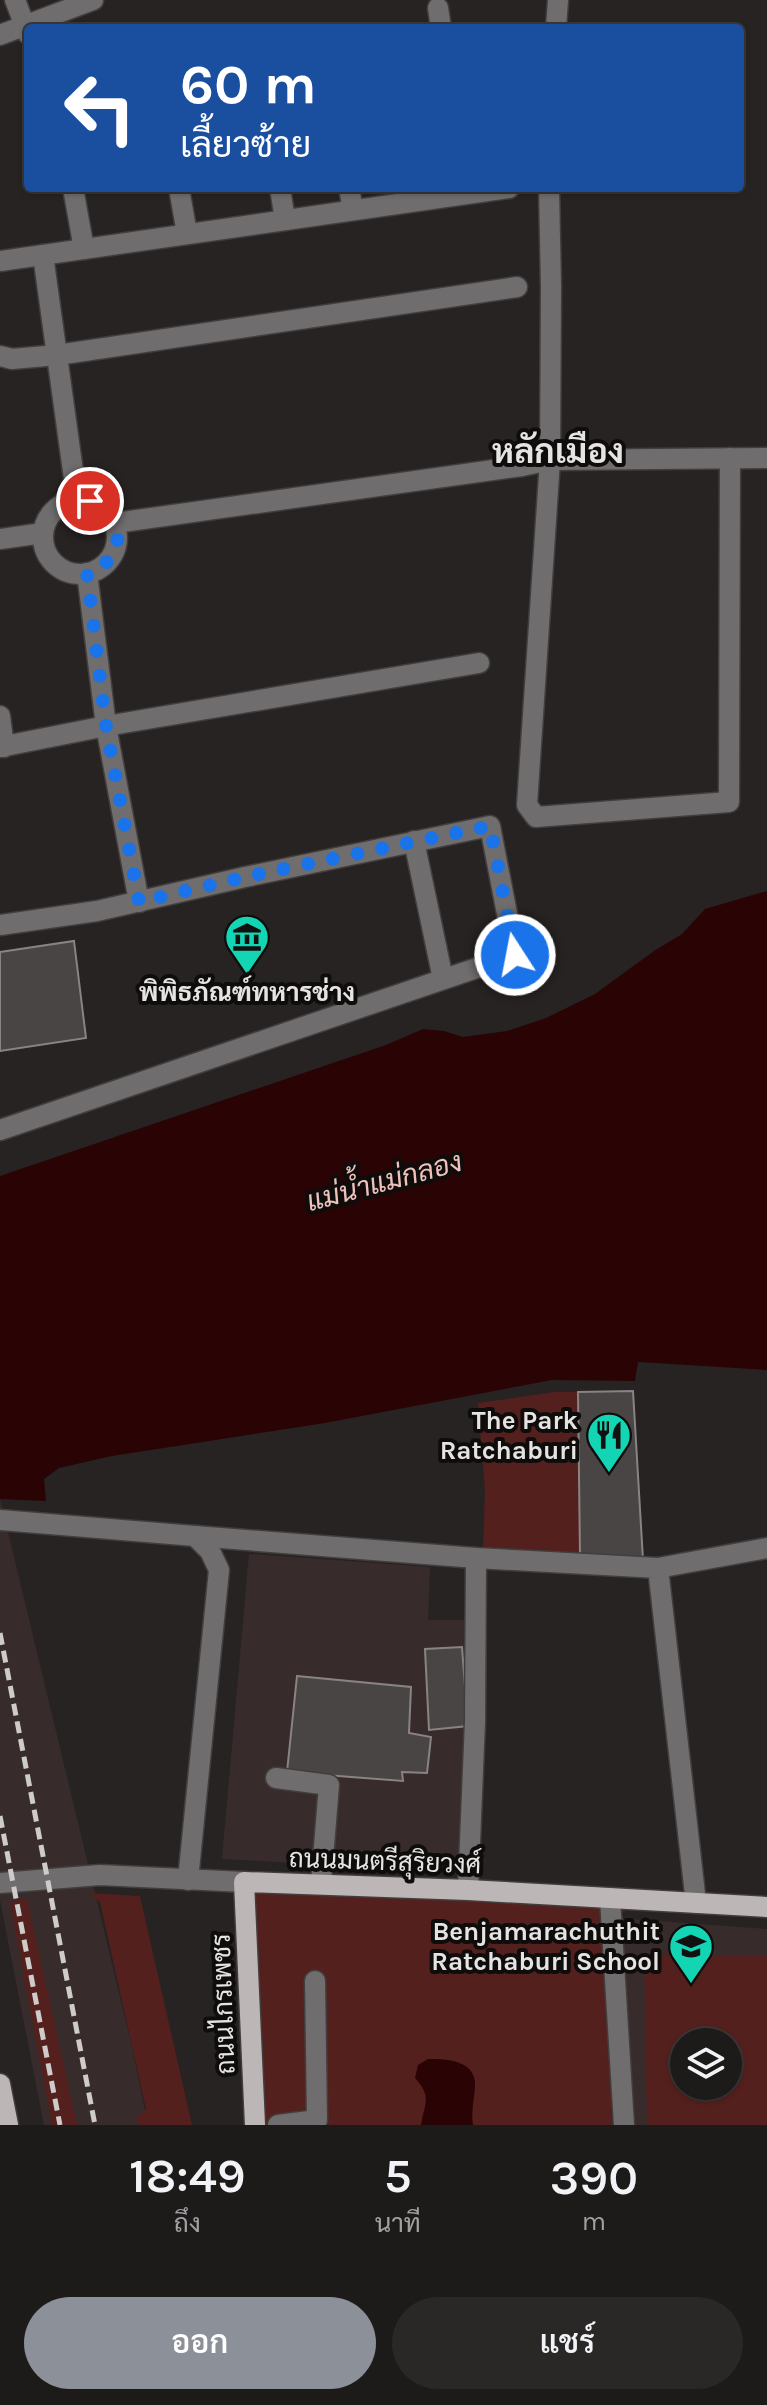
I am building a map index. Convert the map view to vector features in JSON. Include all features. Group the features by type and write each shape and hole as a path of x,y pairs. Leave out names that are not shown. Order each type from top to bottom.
{"main road":[{"name":"ถนนมนตรีสุริยวงศ์","path":"244,1882 468,1890 767,1907"},
{"name":"ถนนไกรเพชร","path":"244,1882 255,2125"},
{"path":"0,2084 8,2125"}],"street":[{"path":"15,0 24,25"},
{"path":"39,24 93,0"},
{"path":"556,24 558,0"},
{"path":"0,35 24,30"},
{"path":"74,192 84,249"},
{"path":"180,192 187,234"},
{"path":"281,192 285,220"},
{"path":"350,192 353,210"},
{"path":"0,261 460,192"},
{"path":"549,192 550,460 527,805 536,817 729,802 730,458"},
{"path":"43,255 77,500"},
{"path":"0,356 12,359 57,355 517,287"},
{"path":"115,523 550,460 767,458"},
{"path":"77,500 90,501 102,507 115,523 118,536 116,549 109,560 100,569 87,573 69,572 58,566 49,557 44,545 43,533 55,510 77,500"},
{"path":"0,539 43,533"},
{"path":"87,573 106,726 139,902"},
{"path":"0,716 2,747 106,726 479,663"},
{"path":"0,925 46,920 139,902 490,826 515,955 0,1130"},
{"path":"414,841 443,979"},
{"path":"0,1520 476,1558 658,1568 767,1548"},
{"path":"188,1880 219,1570 210,1551 195,1536"},
{"path":"468,1890 475,1721 476,1558"},
{"path":"658,1568 696,1903"},
{"path":"276,1778 329,1785 321,1883"},
{"name":"ถนนมนตรีสุริยวงศ์","path":"0,1883 112,1875 244,1882"},
{"path":"610,1898 624,2125"},
{"path":"278,2125 317,2120 315,1981"}],"shaded area":[{"path":"633,1391 643,1560 483,1550 485,1491 478,1403 555,1392"},
{"path":"0,1499 148,2125 44,2125 0,1900"},
{"path":"249,1554 430,1567 428,1620 465,1620 468,1736 464,1872 222,1859"},
{"path":"244,1882 639,1900 616,1918 611,2125 265,2125"},
{"path":"88,1893 140,1896 192,2125 140,2125 136,2118 146,2109 100,1902"},
{"path":"27,1898 77,2125 52,2125 10,1902"},
{"name":"Benjamarachuthit Ratchaburi School","path":"616,1918 767,1929 767,2125 611,2125"},
{"path":"644,1954 767,1956 767,2125 647,2125"}],"water":[{"name":"แม่น้ำแม่กลอง","path":"767,891 767,1370 638,1362 635,1381 552,1380 325,1423 112,1456 59,1468 44,1479 46,1501 0,1499 0,1176 386,1045 423,1029 463,1037 507,1031 546,1018 595,994 682,934 705,909"},
{"path":"428,2059 459,2063 471,2071 475,2087 473,2125 421,2125 425,2095 415,2078 418,2065"}],"building":[{"path":"74,941 86,1038 0,1051 0,952"},
{"name":"The Park Ratchaburi","path":"633,1391 643,1560 580,1556 578,1392"},
{"path":"462,1647 468,1726 429,1730 425,1649"},
{"path":"297,1676 411,1687 409,1733 431,1737 427,1773 402,1772 403,1781 287,1772"}],"railway":[{"path":"0,1633 95,2125"},
{"path":"0,1816 60,2125"}],"place":[{"name":"พิพิธภัณฑ์ทหารช่าง","path":"247,976"},
{"name":"The Park Ratchaburi","path":"609,1474"},
{"name":"Benjamarachuthit Ratchaburi School","path":"691,1985"}],"district":[{"name":"หลักเมือง","path":"558,451"}],"route":[{"path":"90,501 111,516 118,536 116,549 109,560 100,569 87,573 106,726 139,902 490,826 515,955"}]}
